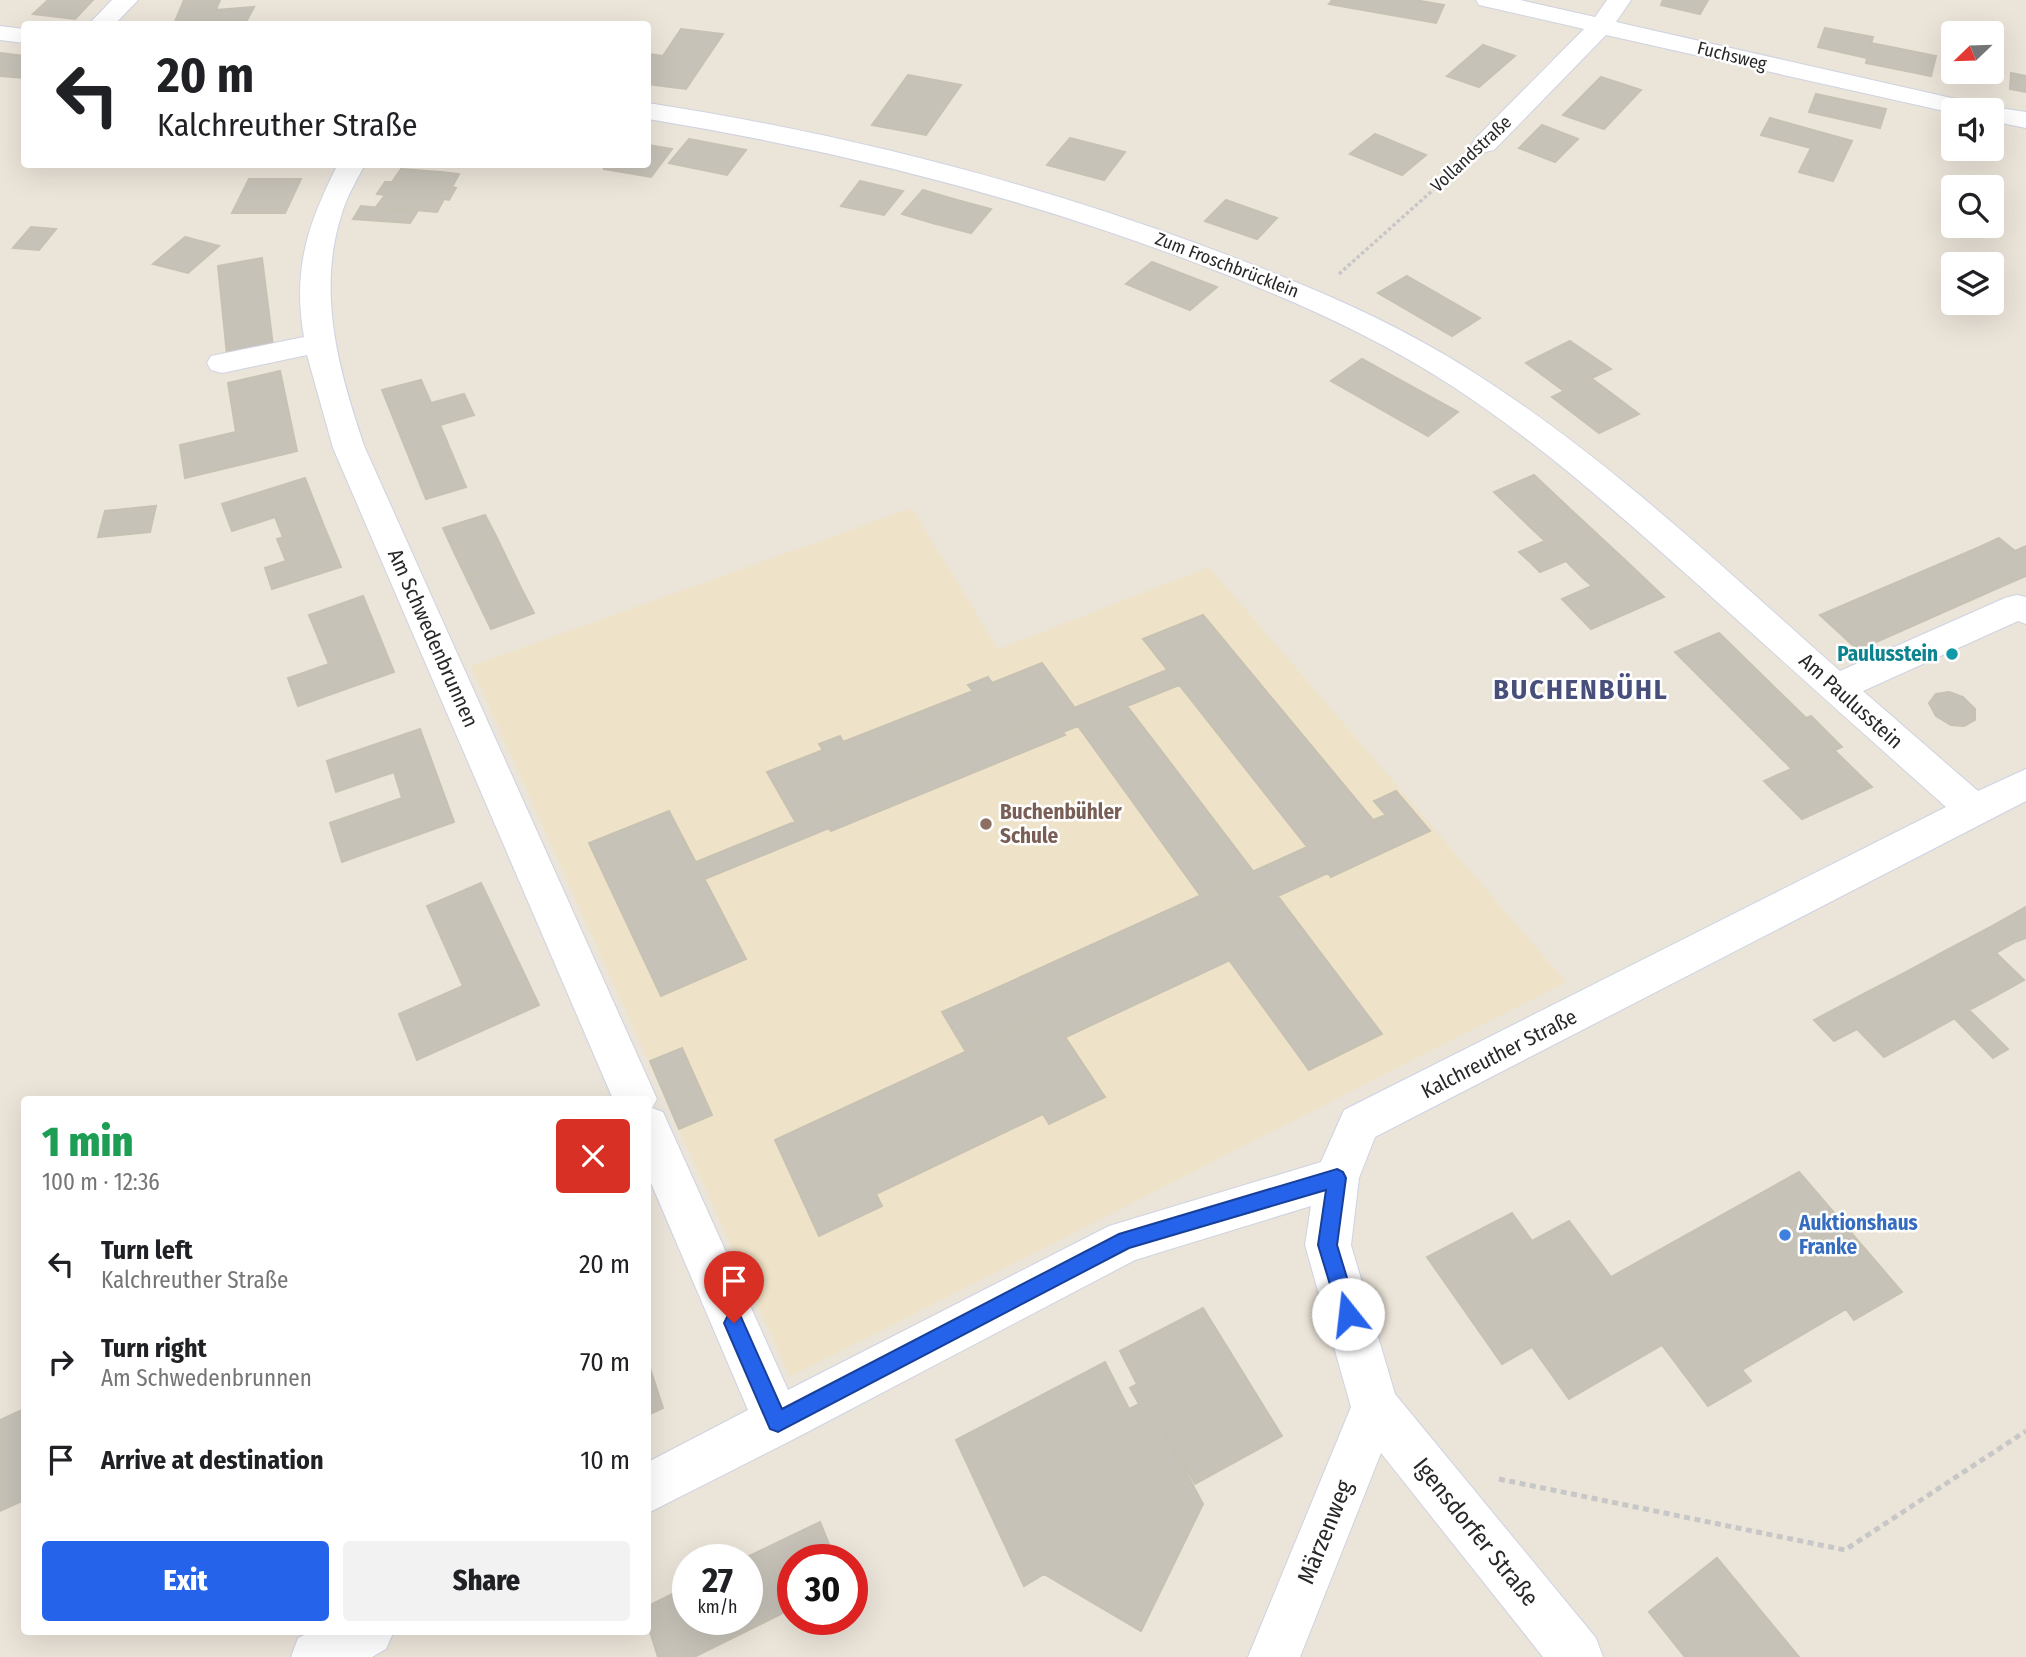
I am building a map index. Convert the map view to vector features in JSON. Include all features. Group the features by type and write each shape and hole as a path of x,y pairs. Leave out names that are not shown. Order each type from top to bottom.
{"street":[{"path":"103,21 126,0"},
{"name":"Fuchsweg","path":"1488,0 1941,103"},
{"name":"Vollandstraße","path":"1485,144 1602,25 1619,0"},
{"path":"0,33 21,36"},
{"name":"Zum Froschbrücklein","path":"651,112 844,145 978,180 1153,236 1312,298 1420,353 1524,420 1590,470 1726,591"},
{"path":"2004,115 2026,120"},
{"name":"Am Schwedenbrunnen","path":"350,168 328,211 318,246 314,285 327,384 349,448 634,1096"},
{"path":"222,363 320,344"},
{"name":"Am Paulusstein","path":"1726,591 1975,811"},
{"path":"1836,688 2017,607 2026,611"},
{"path":"1975,811 2026,784"},
{"name":"Kalchreuther Straße","path":"1376,1407 1328,1245 1337,1178 1359,1125 1975,811"},
{"path":"651,1133 778,1422"},
{"path":"651,1486 1125,1241 1337,1178"},
{"name":"Igensdorfer Straße","path":"1376,1407 1577,1657"},
{"name":"Märzenweg","path":"1274,1657 1376,1407"},
{"path":"317,1657 360,1635"}],"path":[{"name":"Vollandstraße","path":"1312,298 1485,144"},
{"path":"1449,1500 1485,1476 1845,1550 2026,1431"}],"shaded area":[{"name":"Buchenbühler Schule","path":"912,508 998,649 1209,567 1566,982 790,1377 471,666"}],"building":[{"path":"48,0 93,0 75,19 33,14"},
{"path":"184,0 220,0 216,10 254,7 247,21 175,21"},
{"path":"1332,0 1415,0 1444,5 1436,23 1329,4"},
{"path":"1663,0 1708,0 1700,14 1661,5"},
{"path":"1825,28 1873,37 1867,58 1818,47"},
{"path":"681,29 723,34 686,89 651,84 651,54 663,56"},
{"path":"1871,43 1936,56 1931,76 1866,63"},
{"path":"1483,45 1515,56 1479,87 1447,76"},
{"path":"0,53 21,56 21,78 0,76"},
{"path":"2011,73 2026,76 2026,92 2010,89"},
{"path":"908,75 961,85 926,135 872,125"},
{"path":"1601,77 1641,90 1604,129 1563,115"},
{"path":"1816,94 1886,109 1880,128 1809,112"},
{"path":"1770,118 1852,141 1833,181 1799,172 1811,148 1761,135"},
{"path":"1542,125 1578,139 1555,162 1519,148"},
{"path":"1375,134 1426,155 1402,175 1350,154"},
{"path":"1070,138 1125,152 1104,180 1047,165"},
{"path":"689,139 746,150 727,175 669,163"},
{"path":"651,146 672,149 651,177 604,169 651,168"},
{"path":"401,169 459,174 452,187 456,188 449,200 444,199 437,212 376,207 385,195 377,194 385,182 392,182"},
{"path":"249,179 301,179 285,213 232,213"},
{"path":"860,181 903,191 884,215 841,206"},
{"path":"923,190 957,200 936,224 902,214"},
{"path":"957,200 991,209 971,233 936,224"},
{"path":"1226,200 1277,218 1257,239 1205,221"},
{"path":"361,206 417,212 410,223 353,219"},
{"path":"31,227 56,229 39,250 13,248"},
{"path":"185,237 219,246 188,273 153,264"},
{"path":"262,258 273,346 227,355 218,266"},
{"path":"1152,262 1217,287 1190,310 1126,284"},
{"path":"1407,276 1480,318 1452,336 1378,293"},
{"path":"1570,341 1611,369 1564,391 1526,363"},
{"path":"1362,359 1458,412 1428,436 1331,381"},
{"path":"280,371 297,451 185,478 180,445 236,432 228,383"},
{"path":"1591,378 1639,414 1599,433 1552,397"},
{"path":"421,380 431,403 464,394 474,415 440,425 466,487 426,499 382,390"},
{"path":"1534,475 1569,508 1528,525 1494,492"},
{"path":"305,478 323,524 283,537 275,517 232,531 222,504"},
{"path":"156,506 150,532 98,537 105,511"},
{"path":"1569,508 1597,534 1530,562 1519,552 1545,541 1528,525"},
{"path":"485,515 497,538 454,552 443,528"},
{"path":"323,524 341,567 272,589 265,568 286,561 277,539"},
{"path":"1597,534 1625,560 1583,578 1566,561 1540,572 1530,562"},
{"path":"497,538 509,563 466,577 454,552"},
{"path":"1999,538 2015,551 2026,546 2026,576 2014,581 1975,549"},
{"path":"1975,549 2014,581 1858,650 1820,615"},
{"path":"1625,560 1664,597 1591,629 1562,599 1592,586 1583,578"},
{"path":"509,563 521,588 478,602 466,577"},
{"path":"521,588 534,613 491,629 478,602"},
{"path":"363,596 394,672 298,706 288,678 329,664 309,615"},
{"path":"1203,615 1395,847 1331,877 1143,639"},
{"path":"1719,633 1806,718 1761,738 1675,652"},
{"path":"1042,663 1075,708 795,821 767,772 823,750 819,744 840,736 843,742 973,691 968,685 988,677 992,683"},
{"path":"1167,670 1179,685 1063,732 1052,717"},
{"path":"1949,692 1963,697 1975,709 1975,720 1964,726 1951,725 1936,716 1929,703 1936,694"},
{"path":"1127,706 1253,871 1200,895 1078,726"},
{"path":"1811,716 1842,747 1792,769 1761,738"},
{"path":"1052,717 1065,735 831,831 819,812"},
{"path":"420,729 454,822 342,862 330,823 402,798 394,772 336,792 327,761"},
{"path":"1834,750 1872,787 1802,819 1764,781"},
{"path":"1396,791 1430,831 1395,847 1373,820 1386,815 1374,801"},
{"path":"669,811 746,959 661,996 589,843"},
{"path":"819,812 829,828 705,879 696,862"},
{"path":"1307,847 1328,873 1278,896 1271,887 1200,920 1230,960 1066,1037 1049,1013 1014,1029 990,991"},
{"path":"481,883 539,1005 417,1060 399,1014 463,986 427,906"},
{"path":"1271,887 1382,1034 1309,1070 1200,920"},
{"path":"2026,907 2026,938 2015,942 1996,924"},
{"path":"1996,924 2015,942 1996,953 2024,980 1990,999 1943,952"},
{"path":"1943,952 1990,999 1969,1010 2008,1049 1993,1058 1908,971"},
{"path":"1908,971 1955,1018 1919,1038 1873,989"},
{"path":"1873,989 1919,1038 1884,1057 1857,1029 1834,1041 1814,1020"},
{"path":"990,991 1014,1029 966,1052 942,1012"},
{"path":"1049,1013 1105,1097 1049,1124 1043,1114 876,1194 882,1206 819,1236 775,1140"},
{"path":"682,1048 712,1115 679,1129 650,1061"},
{"path":"1799,1172 1902,1292 1854,1320 1846,1309 1742,1370 1751,1381 1708,1406 1662,1345 1569,1399 1532,1347 1502,1364 1427,1257 1512,1213 1532,1241 1569,1221 1611,1277"},
{"path":"1203,1308 1282,1436 1195,1484 1152,1409 1144,1413 1130,1388 1137,1384 1120,1351"},
{"path":"1105,1362 1129,1409 1139,1404 1144,1413 1152,1409 1203,1504 1141,1631 1044,1574 1024,1586 956,1440"},
{"path":"651,1371 663,1408 651,1414"},
{"path":"21,1410 21,1501 0,1511 0,1420"},
{"path":"820,1522 829,1544 777,1544 777,1616 763,1623 763,1549"},
{"path":"1717,1558 1799,1657 1685,1657 1649,1612"},
{"path":"672,1594 672,1635 738,1635 694,1657 658,1657 651,1635 651,1604"}],"place":[{"name":"Paulusstein","path":"1952,654"},
{"name":"Buchenbühler Schule","path":"986,824"},
{"name":"Auktionshaus Franke","path":"1785,1235"}],"district":[{"name":"BUCHENBÜHL","path":"1581,689"}],"route":[{"path":"734,1323 778,1422 1125,1241 1337,1178 1328,1245 1348,1314"}]}
